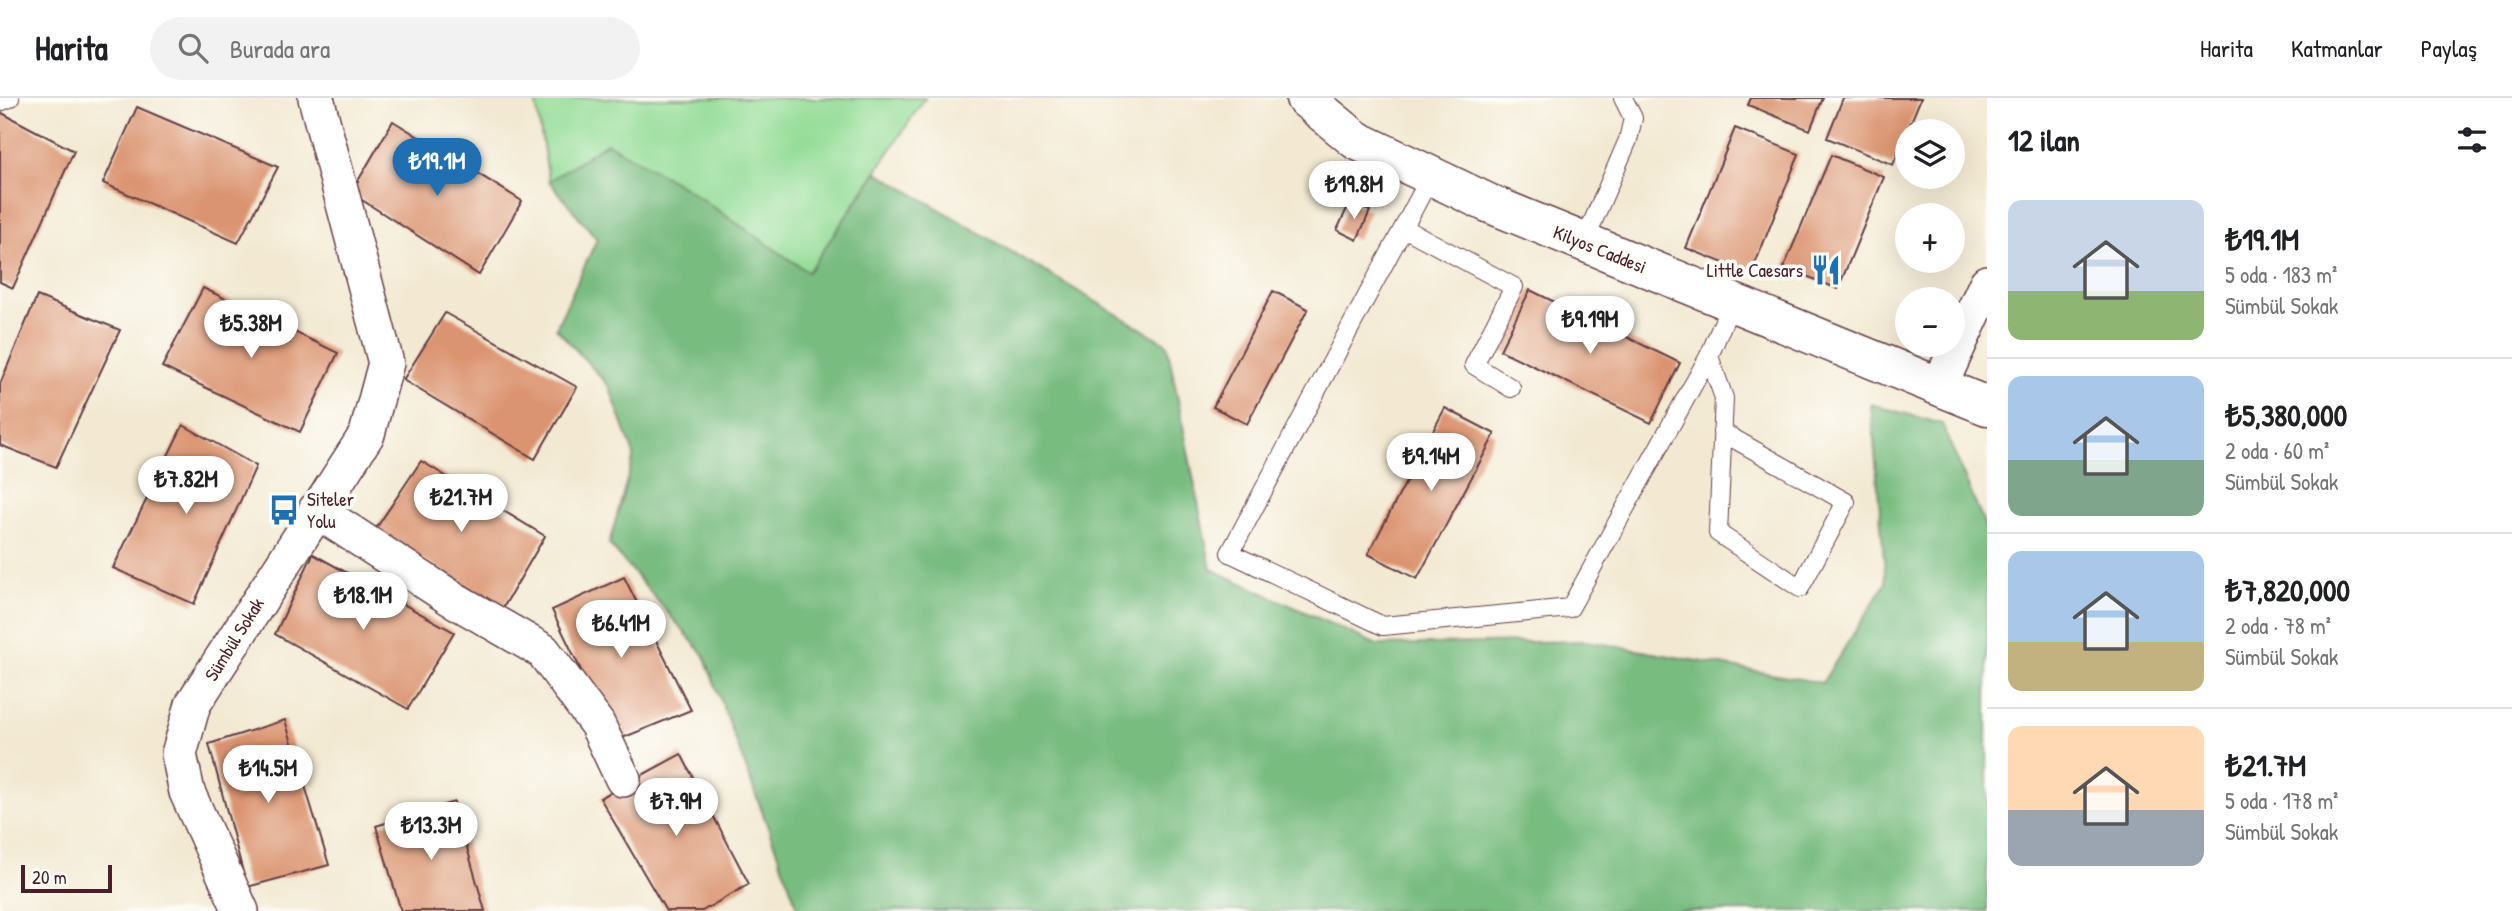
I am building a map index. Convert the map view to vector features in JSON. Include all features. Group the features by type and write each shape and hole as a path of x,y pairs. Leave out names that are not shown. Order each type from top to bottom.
{"street":[{"name":"Sümbül Sokak","path":"241,911 187,792 179,754 193,704 367,434 386,363 316,98"},
{"name":"Kilyos Caddesi","path":"1312,100 1356,139 1488,203 1987,406"},
{"path":"1940,387 1987,283"},
{"path":"316,510 451,598 543,652 597,724 623,779"}],"lane":[{"path":"0,102 10,98"},
{"path":"1584,242 1628,140 1633,118 1623,98"},
{"path":"1431,176 1230,553 1384,626 1570,608 1709,356 1732,302"},
{"path":"1404,228 1514,287 1474,365 1511,388"},
{"path":"1709,356 1724,398 1722,432 1718,533 1800,588 1846,502 1722,432"}],"green space":[{"path":"535,98 925,98 808,273 684,187 607,143 549,181"},
{"path":"607,143 684,187 808,272 877,172 1167,344 1211,569 1377,645 1586,641 1822,683 1886,583 1871,404 1942,424 1987,531 1987,911 799,911 704,655 609,544 634,455 609,386 556,328 597,239 549,181"}],"building":[{"path":"1751,98 1823,98 1810,130 1748,105"},
{"path":"1843,98 1921,98 1912,119 1895,119 1893,165 1827,138"},
{"path":"137,107 278,167 238,243 103,183"},
{"path":"0,112 74,151 13,288 0,282"},
{"path":"393,121 522,201 479,275 351,193"},
{"path":"1735,128 1799,154 1751,274 1686,248"},
{"path":"1831,155 1884,177 1838,289 1784,267"},
{"path":"1350,202 1370,211 1357,240 1337,230"},
{"path":"203,288 338,353 300,432 162,367"},
{"path":"1530,290 1680,363 1651,423 1500,350"},
{"path":"1273,291 1308,309 1247,424 1213,407"},
{"path":"37,296 120,330 56,467 0,445 0,384"},
{"path":"445,313 577,387 535,459 403,380"},
{"path":"1445,408 1495,434 1417,579 1368,554"},
{"path":"183,425 256,466 194,604 113,568"},
{"path":"421,461 545,536 503,608 375,530"},
{"path":"313,554 454,632 408,709 275,634"},
{"path":"624,577 691,710 615,741 552,610"},
{"path":"285,720 329,865 247,887 209,744"},
{"path":"681,754 749,884 702,911 666,911 600,798"},
{"path":"454,802 485,911 401,911 376,826"}],"place":[{"name":"Little Caesars","path":"1826,270"},
{"name":"Siteler Yolu","path":"284,510"}]}
